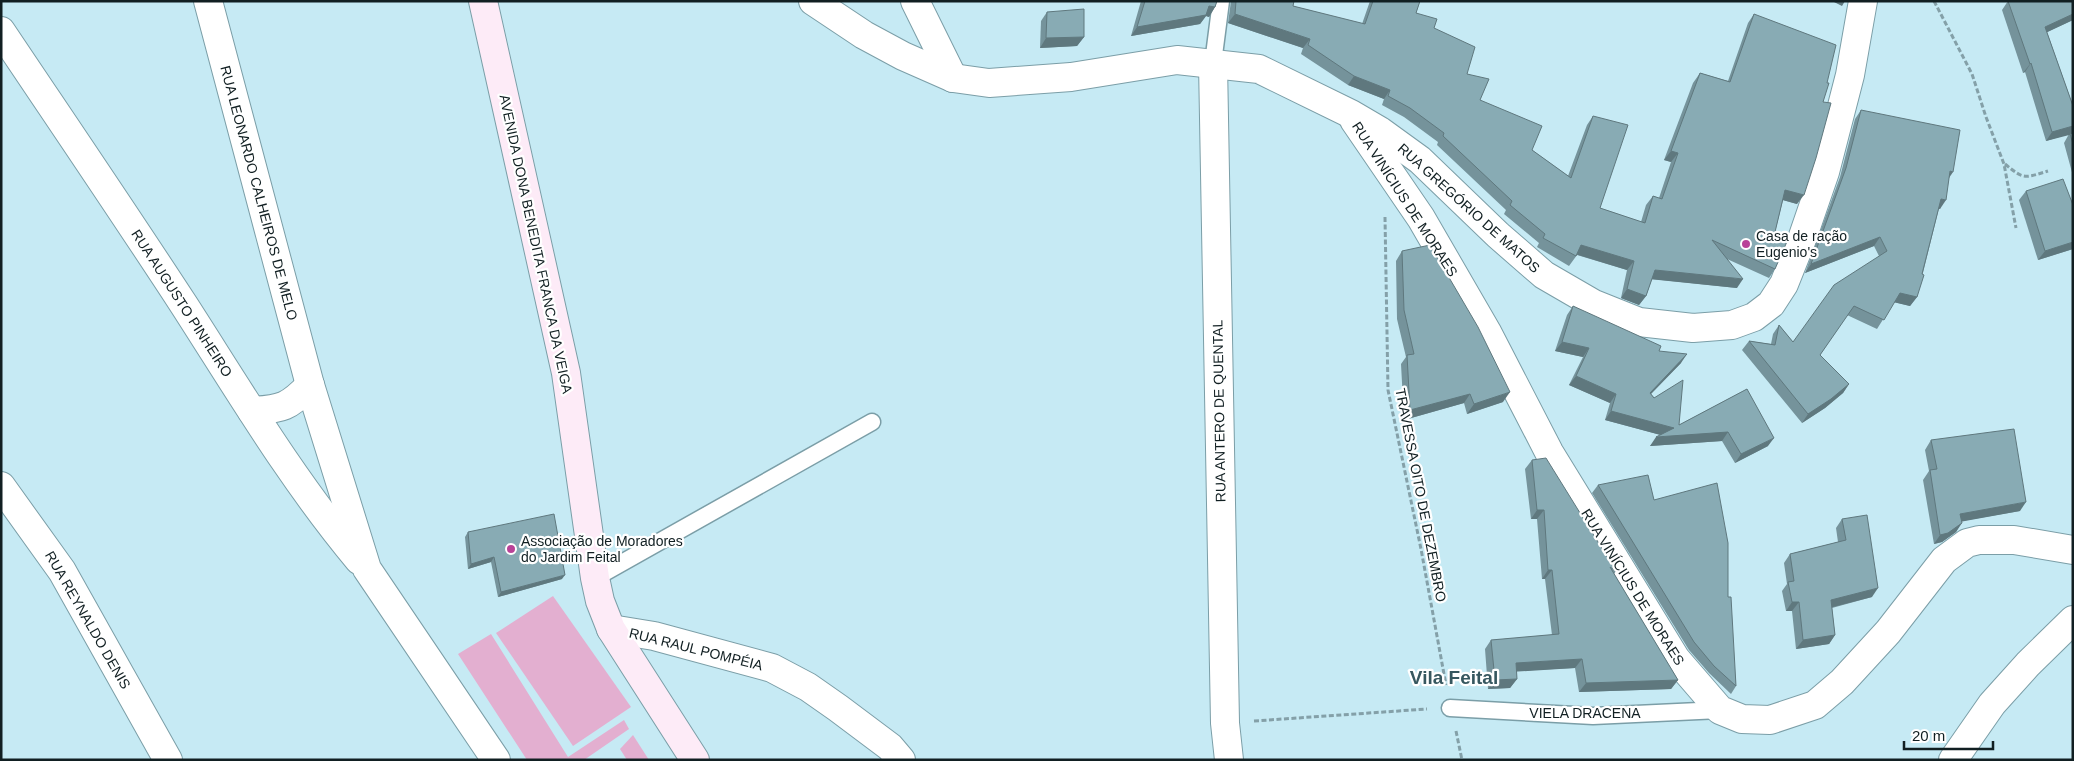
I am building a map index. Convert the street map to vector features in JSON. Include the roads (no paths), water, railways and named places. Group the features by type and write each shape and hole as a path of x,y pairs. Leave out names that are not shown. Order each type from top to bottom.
{"main road":[{"name":"AVENIDA DONA BENEDITA FRANCA DA VEIGA","path":"483,1 566,374 595,578 600,601 611,630 696,760"}],"street":[{"name":"RUA LEONARDO CALHEIROS DE MELO","path":"208,1 310,385 367,569 496,760"},
{"name":"RUA GREGÓRIO DE MATOS","path":"813,1 864,35 903,56 953,78 990,84 1071,77 1177,60 1259,69 1351,114 1380,131 1420,160 1498,235 1544,275 1594,304 1639,322 1693,328 1732,325 1754,317 1771,304 1784,284 1825,172 1850,75 1863,1"},
{"path":"915,1 953,78"},
{"name":"RUA AUGUSTO PINHEIRO","path":"1,32 149,252 277,452 324,518 367,569"},
{"name":"RUA ANTERO DE QUENTAL","path":"1213,63 1224,723 1229,760"},
{"name":"RUA VINÍCIUS DE MORAES","path":"1351,114 1421,218 1487,332 1549,452 1676,659 1720,710 1742,719 1770,720 1815,704 1842,682 1888,632 1944,560 1967,543 1979,540 2005,540 2073,550"},
{"path":"252,411 283,408 310,385"},
{"name":"RUA REYNALDO DENIS","path":"1,486 62,571 168,760"},
{"path":"1953,760 1992,704 2028,664 2073,620"},
{"name":"RUA RAUL POMPÉIA","path":"611,630 654,636 772,668 808,687 838,708 890,747 901,760"}],"lane":[{"path":"1213,63 1221,1"},
{"path":"595,578 872,422"},
{"name":"VIELA DRACENA","path":"1450,708 1593,716 1720,710"}],"place":[{"name":"Casa de ração Eugenio's","path":"1746,244"},
{"name":"Associação de Moradores do Jardim Feital","path":"511,549"}],"district":[{"name":"Vila Feital","path":"1454,677"}]}
